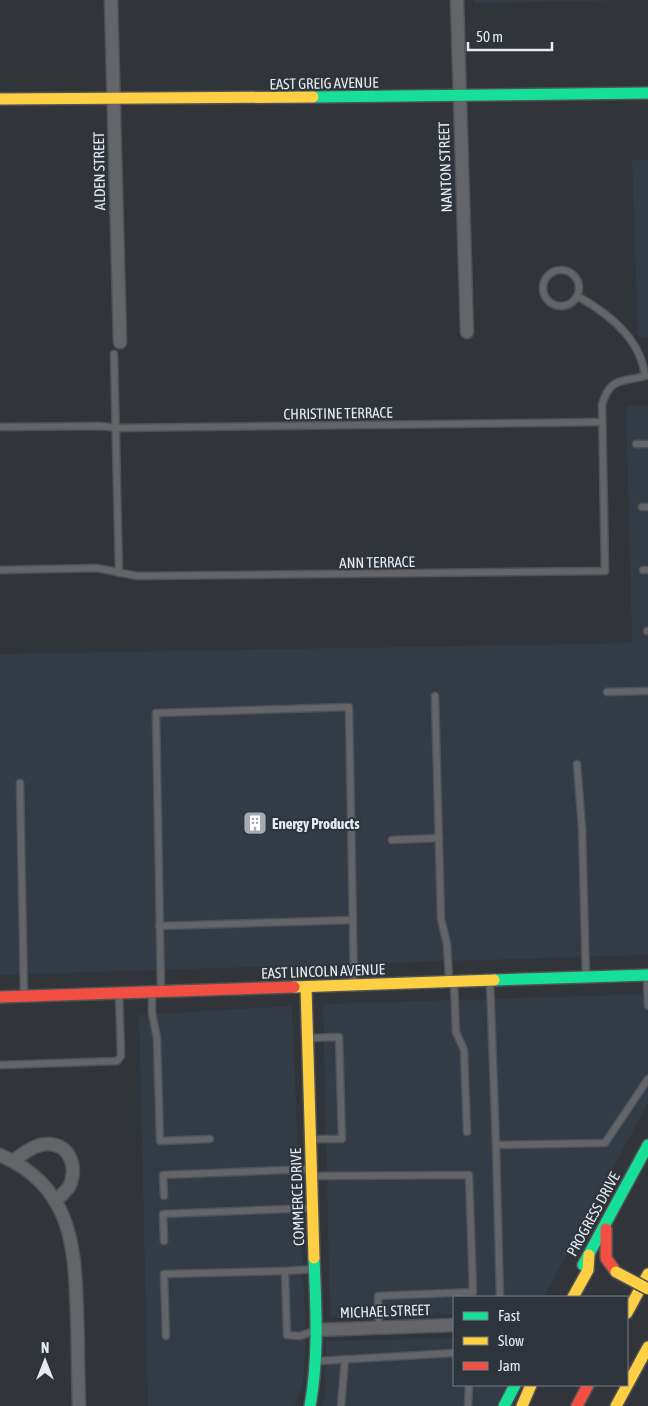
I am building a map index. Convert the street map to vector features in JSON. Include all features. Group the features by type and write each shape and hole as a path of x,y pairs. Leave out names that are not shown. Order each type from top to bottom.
{"main road":[{"name":"EAST GREIG AVENUE","path":"0,99 114,100 648,93"},
{"name":"EAST LINCOLN AVENUE","path":"0,997 647,975"},
{"name":"COMMERCE DRIVE","path":"306,986 317,1330 317,1361 310,1406"},
{"name":"PROGRESS DRIVE","path":"565,1296 608,1221 648,1145"},
{"path":"608,1221 604,1252 608,1264 616,1272 648,1289"},
{"path":"574,1296 588,1270 589,1255"},
{"path":"628,1311 648,1274"},
{"path":"628,1384 648,1347"},
{"path":"504,1406 514,1386"},
{"path":"522,1406 531,1386"},
{"path":"577,1406 587,1386"},
{"path":"616,1406 627,1386"}],"street":[{"name":"ALDEN STREET","path":"110,0 114,100 117,348"},
{"name":"NANTON STREET","path":"457,0 467,332"},
{"path":"14,1161 39,1146 48,1144 64,1149 73,1163 73,1176 68,1187 55,1201"},
{"path":"0,1155 14,1161 38,1181 55,1201 67,1225 75,1257 79,1406"},
{"name":"MICHAEL STREET","path":"317,1330 453,1325"}],"lane":[{"path":"564,270 570,272 579,285 578,296 568,304 556,305 551,302 544,292 545,280 554,272 564,270"},
{"path":"578,296 598,307 627,334 642,359 647,376 620,380 608,389 602,405 602,422"},
{"path":"117,348 120,573"},
{"name":"CHRISTINE TERRACE","path":"0,427 100,426 117,428 602,422"},
{"name":"ANN TERRACE","path":"0,570 98,568 137,576 330,576 605,571 602,422"},
{"path":"636,444 648,444"},
{"path":"607,692 648,691"},
{"path":"435,696 441,919 447,944 456,1032 464,1050 467,1132"},
{"path":"210,1140 160,1141 157,1038 152,1013 156,992 159,926 156,713 349,707 354,985"},
{"path":"578,764 582,828 586,977"},
{"path":"20,783 24,996"},
{"path":"392,840 439,838"},
{"path":"159,926 353,920"},
{"path":"647,975 648,1006"},
{"path":"490,980 500,1296"},
{"path":"0,1065 117,1061 121,1056 118,993"},
{"path":"308,1038 339,1037 342,1139 310,1139"},
{"path":"496,1144 605,1143 648,1079"},
{"path":"164,1196 163,1175 311,1172 469,1175 473,1292 378,1296 379,1328"},
{"path":"164,1241 163,1214 312,1208"},
{"path":"166,1336 164,1274 315,1269"},
{"path":"285,1271 287,1335 300,1336 317,1330"},
{"path":"317,1361 453,1353"},
{"path":"341,1406 345,1359"},
{"path":"468,1406 469,1386"}],"shaded area":[{"path":"474,0 648,0 474,3"},
{"path":"632,160 648,160 648,337 638,337"},
{"path":"626,406 648,406 648,955 0,975 0,654 632,643"},
{"path":"648,994 648,1103 545,1296 453,1296 453,1314 330,1317 323,1004"},
{"path":"292,1006 306,1343 303,1383 295,1406 148,1406 139,1015"},
{"path":"453,1338 453,1386 505,1386 495,1406 322,1406 325,1396 326,1341"}],"traffic: fast":[{"path":"313,97 648,93"},
{"path":"494,980 648,975"},
{"path":"583,1265 648,1145"},
{"path":"310,1406 316,1351 314,1258"},
{"path":"504,1406 514,1386"}],"traffic: slow":[{"path":"0,99 313,97"},
{"path":"294,987 494,980"},
{"path":"306,987 314,1258"},
{"path":"574,1296 588,1270 589,1255"},
{"path":"616,1272 648,1289"},
{"path":"628,1311 648,1274"},
{"path":"628,1384 648,1347"},
{"path":"522,1406 531,1386"},
{"path":"616,1406 627,1386"}],"traffic: jam":[{"path":"0,997 294,987"},
{"path":"606,1229 606,1258 616,1272"},
{"path":"577,1406 587,1386"}],"place":[{"name":"Energy Products","path":"255,823"}]}
